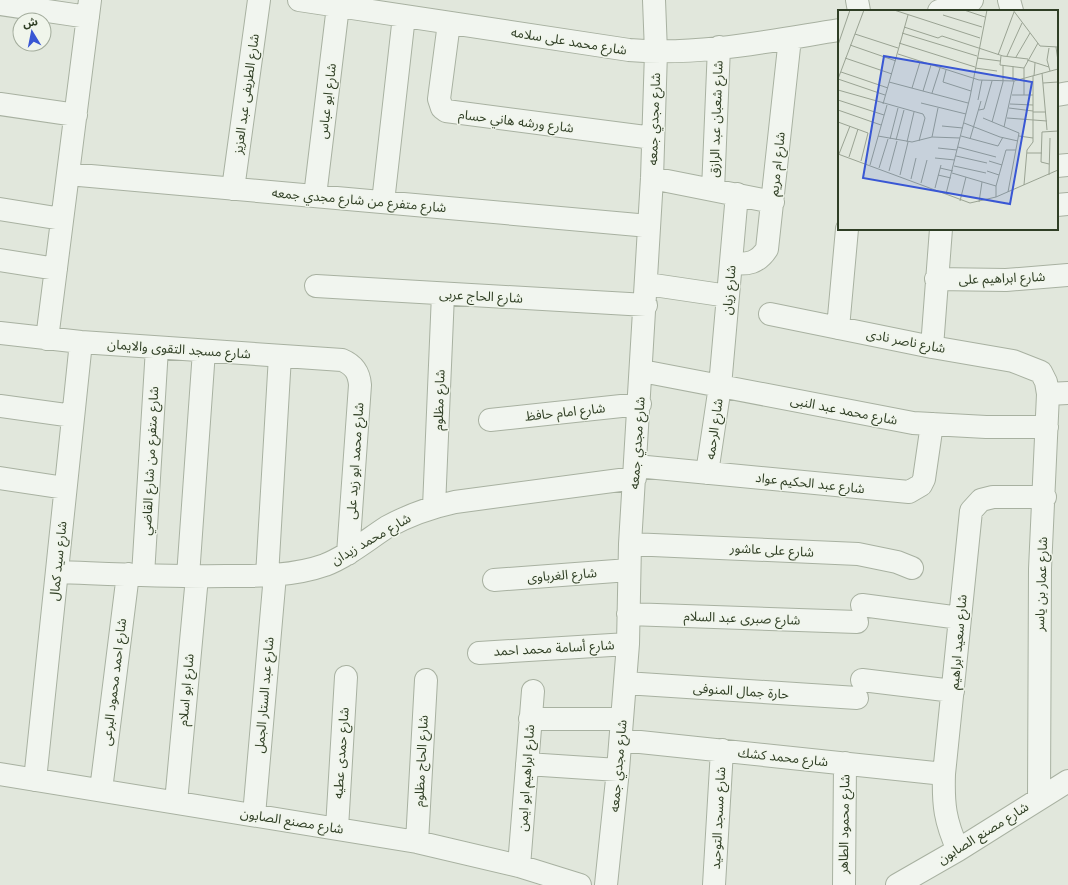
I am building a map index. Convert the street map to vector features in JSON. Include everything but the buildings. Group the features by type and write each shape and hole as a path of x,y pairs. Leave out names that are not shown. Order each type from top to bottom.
{"street":[{"name":"شارع الطريفى عبد العزيز","path":"233,189 259,0"},
{"name":"شارع محمد على سلامه","path":"299,0 629,50 656,52 696,51 838,30"},
{"name":"شارع مجدي جمعه","path":"606,885 622,729 628,644 630,544 636,472 652,178 656,52 654,0"},
{"path":"857,0 859,10"},
{"path":"937,9 972,0"},
{"path":"1009,0 1012,10"},
{"path":"0,4 89,9 47,339"},
{"name":"شارع ابو عباس","path":"315,196 338,6"},
{"path":"382,202 404,16"},
{"name":"شارع ورشه هاني حسام","path":"449,22 439,95 440,104 446,111 653,138"},
{"name":"شارع ام مريم","path":"731,263 748,264 756,261 767,249 790,38"},
{"name":"شارع شعبان عبد الرازق","path":"714,190 719,48"},
{"path":"1058,95 1068,93"},
{"path":"0,104 76,115"},
{"path":"1058,166 1068,165"},
{"name":"شارع متفرع من شارع مجدي جمعه","path":"68,174 649,226"},
{"path":"652,178 773,202"},
{"name":"شارع زيان","path":"720,386 737,194"},
{"path":"1058,205 1068,204"},
{"path":"0,209 62,219"},
{"path":"838,328 847,230"},
{"path":"932,347 941,230"},
{"path":"0,260 56,268"},
{"name":"شارع ابراهيم على","path":"936,279 1006,280 1068,275"},
{"name":"شارع الحاج عربى","path":"316,286 443,294 728,296"},
{"name":"شارع مظلوم","path":"434,507 443,294"},
{"name":"شارع ناصر نادى","path":"770,314 932,347 1013,361 1040,372"},
{"name":"شارع مسجد التقوى والايمان","path":"0,332 81,342 342,360 356,369"},
{"name":"شارع سيد كمال","path":"35,780 81,342"},
{"name":"شارع متفرع من شارع القاضي","path":"135,575 157,348"},
{"name":"شارع ابو اسلام","path":"176,802 193,576 204,351"},
{"name":"شارع عبد الستار الجمل","path":"254,815 271,575 280,356"},
{"name":"شارع محمد ابو زيد على","path":"348,554 360,384 356,369"},
{"name":"شارع محمد عبد النبى","path":"642,371 877,417 932,424 986,427 1048,427"},
{"name":"شارع عمار بن ياسر","path":"1039,798 1040,569 1048,427 1058,394 1046,382 1040,372"},
{"name":"شارع الرحمه","path":"707,473 720,386"},
{"name":"شارع امام حافظ","path":"490,420 640,404"},
{"path":"0,406 73,416"},
{"name":"شارع عبد الحكيم عواد","path":"636,472 707,473 910,492 921,485 924,479 932,424"},
{"name":"شارع محمد زيدان","path":"57,572 193,576 271,575 301,571 326,564 348,554 388,527 410,516 434,507 636,472"},
{"path":"0,478 65,488"},
{"name":"شارع سعيد ابراهيم","path":"958,850 946,818 943,797 969,517 974,505 981,500 993,497 1045,497"},
{"name":"شارع على عاشور","path":"630,544 858,554 897,562 912,568"},
{"name":"شارع الغرباوى","path":"494,580 629,570"},
{"name":"شارع احمد محمود البرعى","path":"101,790 135,575"},
{"name":"شارع صبرى عبد السلام","path":"628,614 859,614 960,618"},
{"name":"شارع أسامة محمد احمد","path":"479,653 628,644"},
{"name":"شارع حمدى عطيه","path":"337,828 346,677"},
{"name":"شارع الحاج مظلوم","path":"417,842 426,680"},
{"name":"حارة جمال المنوفى","path":"625,683 954,691"},
{"name":"شارع ابراهيم ابو ايمن","path":"519,866 533,691"},
{"name":"شارع محمد كشك","path":"530,719 622,729 722,750 944,774"},
{"name":"شارع مسجد التوحيد","path":"714,885 722,750"},
{"name":"شارع محمود الطاهر","path":"844,885 845,763"},
{"path":"527,764 618,770"},
{"name":"شارع مصنع الصابون","path":"0,774 417,842 519,866 580,885"},
{"name":"شارع مصنع الصابون","path":"897,885 958,850 1068,780"}]}
